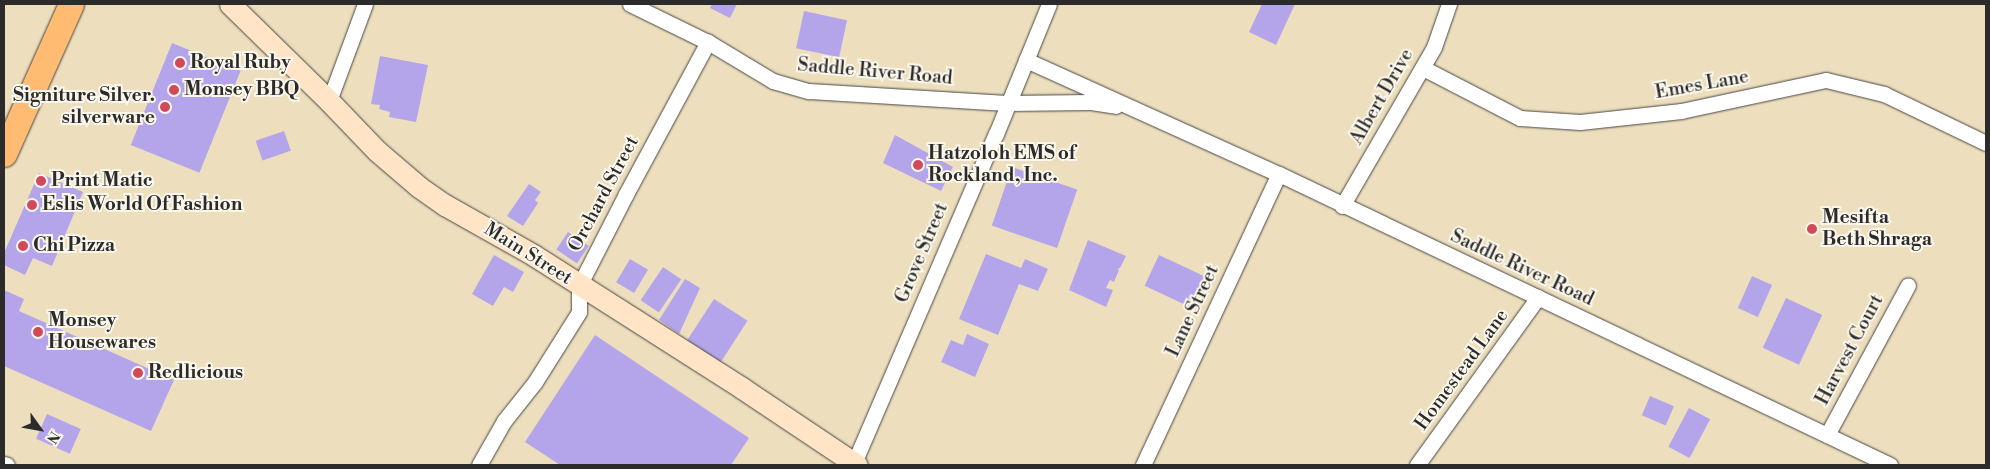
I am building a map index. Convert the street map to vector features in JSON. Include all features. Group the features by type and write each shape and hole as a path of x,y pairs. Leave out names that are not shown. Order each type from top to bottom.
{"main road":[{"path":"6,143 71,4"},
{"name":"Main Street","path":"241,8 377,151 419,187 445,205 535,256 579,286 742,388 856,464"}],"street":[{"path":"329,100 365,4"},
{"name":"Saddle River Road","path":"630,4 708,42 773,81 809,91 1007,103 1090,102 1137,110"},
{"name":"Grove Street","path":"856,464 1049,4"},
{"name":"Albert Drive","path":"1342,206 1423,68 1434,47 1449,4"},
{"name":"Orchard Street","path":"479,465 504,421 535,382 578,312 579,286 708,42"},
{"name":"Saddle River Road","path":"1026,60 1279,174 1342,206 1890,465"},
{"name":"Emes Lane","path":"1423,68 1520,118 1580,122 1681,111 1826,80 1884,94 1986,143"},
{"name":"Lane Street","path":"1143,465 1279,174"},
{"name":"Harvest Court","path":"1827,435 1908,285"},
{"name":"Homestead Lane","path":"1417,465 1538,297"},
{"path":"4,464 8,465"}],"building":[{"path":"712,4 737,4 730,18 710,8"},
{"path":"1262,4 1295,4 1276,45 1249,32"},
{"path":"804,11 847,20 839,57 796,48"},
{"path":"172,43 241,71 199,173 131,145"},
{"path":"380,56 428,65 416,122 389,117 390,112 379,109 380,105 371,104"},
{"path":"284,131 291,151 262,161 256,141"},
{"name":"Hatzoloh EMS of Rockland, Inc.","path":"895,135 953,167 941,191 883,163"},
{"path":"1012,167 1077,189 1057,248 992,226"},
{"path":"39,173 83,192 52,266 33,258 25,275 4,265 4,253"},
{"path":"529,184 541,192 535,200 538,203 523,226 507,216"},
{"path":"568,232 589,246 577,263 556,249"},
{"path":"1088,240 1126,256 1120,268 1117,269 1119,270 1114,282 1110,280 1106,288 1113,290 1106,307 1069,290"},
{"path":"986,254 1021,268 1025,259 1048,269 1038,291 1019,284 998,335 959,319"},
{"path":"494,255 524,272 513,292 504,287 493,306 472,294"},
{"path":"1159,255 1204,276 1190,307 1145,286"},
{"path":"630,259 648,270 634,293 616,282"},
{"path":"663,267 681,279 659,312 641,300"},
{"path":"1752,276 1772,285 1758,317 1738,308"},
{"path":"685,279 700,288 679,334 659,320"},
{"path":"4,290 24,299 19,311 174,380 151,431 4,366"},
{"path":"1786,298 1822,315 1799,365 1763,348"},
{"path":"714,299 748,321 721,362 687,340"},
{"path":"967,334 989,344 975,377 941,362 951,340 963,345"},
{"path":"595,335 749,438 731,465 560,465 525,442"},
{"path":"1650,396 1674,406 1666,425 1642,415"},
{"path":"1689,408 1710,419 1690,458 1668,447"},
{"path":"47,414 81,429 70,454 36,439"}],"place":[{"name":"Royal Ruby","path":"180,63"},
{"name":"Monsey BBQ","path":"174,90"},
{"name":"Signiture Silver. silverware","path":"165,107"},
{"name":"Hatzoloh EMS of Rockland, Inc.","path":"918,165"},
{"name":"Print Matic","path":"41,181"},
{"name":"Eslis World Of Fashion","path":"32,205"},
{"name":"Mesifta Beth Shraga","path":"1812,229"},
{"name":"Chi Pizza","path":"23,246"},
{"name":"Monsey Housewares","path":"38,332"},
{"name":"Redlicious","path":"138,373"}]}
